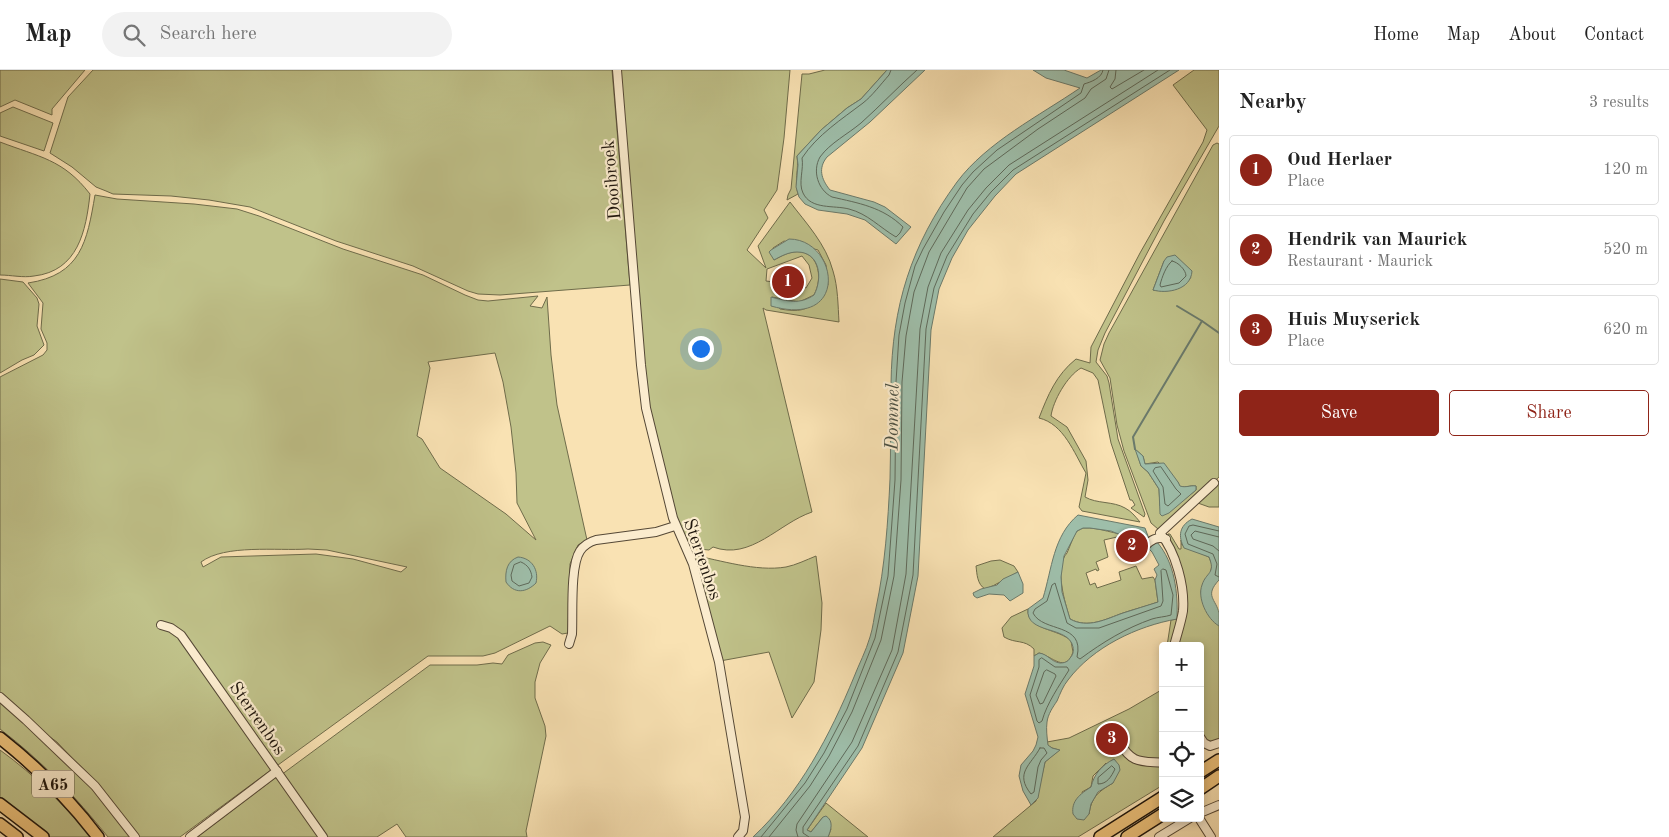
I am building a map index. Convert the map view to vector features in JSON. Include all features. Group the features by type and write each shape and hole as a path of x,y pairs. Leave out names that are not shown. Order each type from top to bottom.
{"highway":[{"name":"A65","path":"0,738 58,788 98,837"},
{"path":"1204,769 1219,760"},
{"path":"1204,786 1219,776"},
{"path":"1100,837 1159,800"},
{"path":"0,804 43,837"},
{"path":"1127,837 1159,817"},
{"path":"1132,837 1159,817"},
{"path":"0,824 17,837"}],"street":[{"name":"Dooibroek","path":"617,70 635,288"},
{"name":"Sterrenbos","path":"635,288 646,408 676,526 694,564 719,662 745,817 743,831 738,837"},
{"path":"1175,642 1181,622 1183,600 1176,564 1166,540 1160,533 1214,483"},
{"path":"569,644 572,634 574,566 581,549 587,543 596,540 656,532 676,526"},
{"path":"1148,543 1158,538 1166,540"},
{"name":"Sterrenbos","path":"161,625 171,628 181,635 323,837"},
{"path":"0,697 95,786 135,837"},
{"path":"1204,742 1210,746 1219,743"},
{"path":"1120,743 1127,755 1132,759 1159,763"},
{"path":"190,837 277,772"},
{"path":"1204,811 1219,805"},
{"path":"1159,837 1183,822"},
{"path":"1202,822 1211,837"}],"green space":[{"path":"0,70 85,70 52,109 52,115 15,100 0,107"},
{"path":"93,70 612,70 630,285 500,295 478,294 413,266 336,241 250,207 171,196 113,194 96,187 72,167 50,153 68,97"},
{"path":"620,70 790,70 777,190 764,210 768,218 747,250 766,268 758,246 790,202 821,243 835,277 839,322 763,308 812,512 800,517 764,539 740,549 727,550 713,547 709,550 689,548 676,517 645,394","holes":["784,241 818,250 826,265 828,285 813,303 804,309 780,309 772,297 799,302 814,295 817,288 817,265 808,254 793,252 774,260 773,248","802,256 809,265 812,278 806,288 799,285 766,281 767,269"]},
{"path":"825,70 887,70 861,99 821,130 797,156 796,185 798,194 787,200 791,189 802,74"},
{"path":"1194,70 1219,70 1219,126 1164,221 1105,333 1098,350 1096,362 1107,376 1118,439 1145,514 1144,517 1131,508 1135,505 1130,500 1111,443 1098,380 1093,373 1081,368 1071,377 1058,396 1051,416 1067,427 1086,461 1088,480 1085,497 1095,501 1115,504 1127,509 1140,522 1082,511 1079,507 1086,473 1062,433 1048,421 1039,418 1053,386 1069,365 1076,359 1090,363 1091,347 1140,253 1203,142 1207,130 1173,85"},
{"path":"13,107 53,123 44,151 0,136 0,113"},
{"path":"0,142 60,166 80,182 90,194 86,222 77,247 70,258 49,273 30,277 0,275"},
{"path":"1219,144 1219,477 1161,529 1158,529 1151,523 1124,451 1117,425 1110,378 1100,360 1109,333 1213,145","holes":["1164,261 1191,277 1187,282 1174,290 1153,290","1136,450 1143,456 1145,464 1158,462 1178,482 1180,487 1196,486 1196,490 1186,498 1160,506 1159,489 1148,472 1141,466"]},
{"path":"95,195 117,199 237,209 343,249 423,275 478,300 488,301 538,296 530,306 542,308 547,297 557,405 587,540 578,545 570,564 568,633 562,634 550,626 495,653 483,656 428,656 278,765 193,647 168,624 158,623 159,628 166,629 177,636 271,770 180,837 138,837 90,777 57,742 36,727 8,699 0,694 0,377 43,355 47,350 47,343 41,329 43,303 28,283 46,279 60,272 78,254 89,227","holes":["495,353 503,382 511,427 517,503 536,540 506,514 440,468 422,439 417,436 430,368 428,362","252,549 327,550 407,567 401,572 353,559 316,554 221,557 203,567 201,562 211,556"]},
{"path":"0,279 23,282 37,298 39,304 37,326 44,345 34,355 0,373"},
{"path":"1219,481 1219,507 1209,507 1195,502"},
{"path":"1083,528 1131,535 1118,540 1117,537 1104,540 1108,557 1096,562 1099,570 1097,571 1096,569 1086,573 1090,585 1095,583 1097,588 1121,580 1119,572 1136,566 1142,579 1153,577 1155,580 1158,602 1097,622 1083,623 1070,619 1062,585 1061,567 1074,536 1077,531"},
{"path":"1168,534 1170,534 1179,549 1181,549 1181,540 1182,545 1209,557 1212,565 1210,575 1205,579 1201,591 1202,597 1219,626 1219,740 1216,741 1208,741 1204,738 1204,642 1177,642 1184,605"},
{"path":"692,555 738,565 763,568 786,567 816,556 822,603 821,630 814,682 792,718 769,652 720,661"},
{"path":"1000,560 1014,566 1018,572 985,589 979,582 976,566"},
{"path":"1028,609 1032,621 1071,641 1073,652 1067,662 1058,662 1039,653 1034,656 1034,649 1030,646 1004,637 1002,628 1011,617"},
{"path":"1177,619 1173,642 1168,642 1171,620"},
{"path":"543,642 551,645 540,663 535,682 535,698 545,726 546,736 526,831 527,837 406,837 397,824 377,837 325,837 281,775 430,665 502,664 508,655 535,643"},
{"path":"1159,691 1159,787 1078,837 993,837 1036,801 1045,762 1059,750 1047,745 1047,742 1069,738 1129,709","holes":["1106,763 1113,783 1096,795 1089,814 1082,792 1091,787 1093,776"]},
{"path":"0,701 79,772 131,837 108,837 57,780 0,729"},
{"path":"0,750 48,791 91,837 49,837 0,798"},
{"path":"279,777 318,837 197,837 275,778"},
{"path":"826,803 868,837 828,837 831,829 823,817 811,832 807,830"}],"water":[{"path":"887,70 925,70 870,122 827,157 822,165 822,174 824,182 830,190 874,202 885,207 911,227 896,244 865,220 847,214 818,210 805,204 799,197 796,187 797,156 821,130 861,99"},
{"name":"Dommel","path":"1033,70 1064,70 1087,78 1101,70 1179,70 1016,174 995,196 968,230 952,258 939,289 931,330 918,576 903,653 862,748 807,830 811,832 823,817 826,816 831,823 828,837 753,837 785,802 824,742 845,699 871,634 882,576 887,528 890,479 892,356 895,328 907,277 916,253 927,229 941,206 969,168 983,154 1014,130 1080,88 1046,78"},
{"path":"789,239 806,243 818,253 826,266 828,281 825,295 814,305 797,310 771,306 771,297 793,301 809,298 814,295 817,288 819,274 815,261 805,253 791,253 774,260 769,252"},
{"path":"1175,255 1192,271 1191,277 1187,283 1177,289 1171,291 1153,290 1164,261 1167,257"},
{"path":"1135,449 1143,456 1145,464 1164,463 1180,486 1196,486 1196,490 1169,513 1162,516 1160,514 1159,489 1148,472 1141,466"},
{"path":"1078,515 1145,528 1149,539 1144,544 1137,536 1121,535 1111,531 1090,528 1083,528 1077,531 1064,556 1061,577 1062,592 1070,619 1083,623 1097,622 1158,602 1155,580 1157,575 1154,569 1159,565 1147,547 1152,542 1157,542 1172,569 1177,599 1177,619 1147,627 1117,640 1090,658 1068,680 1048,716 1047,722 1048,745 1060,750 1045,762 1038,798 1031,805 1023,791 1019,776 1021,765 1033,751 1038,737 1025,694 1034,666 1034,656 1039,653 1054,661 1063,663 1073,654 1073,647 1070,640 1064,635 1033,623 1029,617 1028,609 1043,598 1058,543 1070,523"},
{"path":"1192,519 1219,527 1219,580 1212,590 1212,597 1218,608 1219,626 1204,608 1201,596 1202,585 1211,570 1209,557 1184,548 1181,539 1182,528"},
{"path":"518,557 531,562 537,578 536,583 528,589 520,591 513,589 506,582 508,567 511,561"},
{"path":"1018,572 1023,584 1023,593 1010,601 1004,595 989,594 977,598 974,596 973,593 997,585 1003,579"},
{"path":"1114,759 1119,765 1120,770 1113,783 1098,792 1091,804 1089,814 1084,820 1077,819 1073,814 1073,805 1080,795 1091,787 1099,770"}],"waterway":[{"path":"1177,306 1202,321"},
{"path":"1135,449 1133,437 1202,321 1219,333"}],"place":[{"name":"Oud Herlaer","path":"788,282"},
{"name":"Hendrik van Maurick","path":"1132,546"},
{"name":"Huis Muyserick","path":"1112,739"}]}
